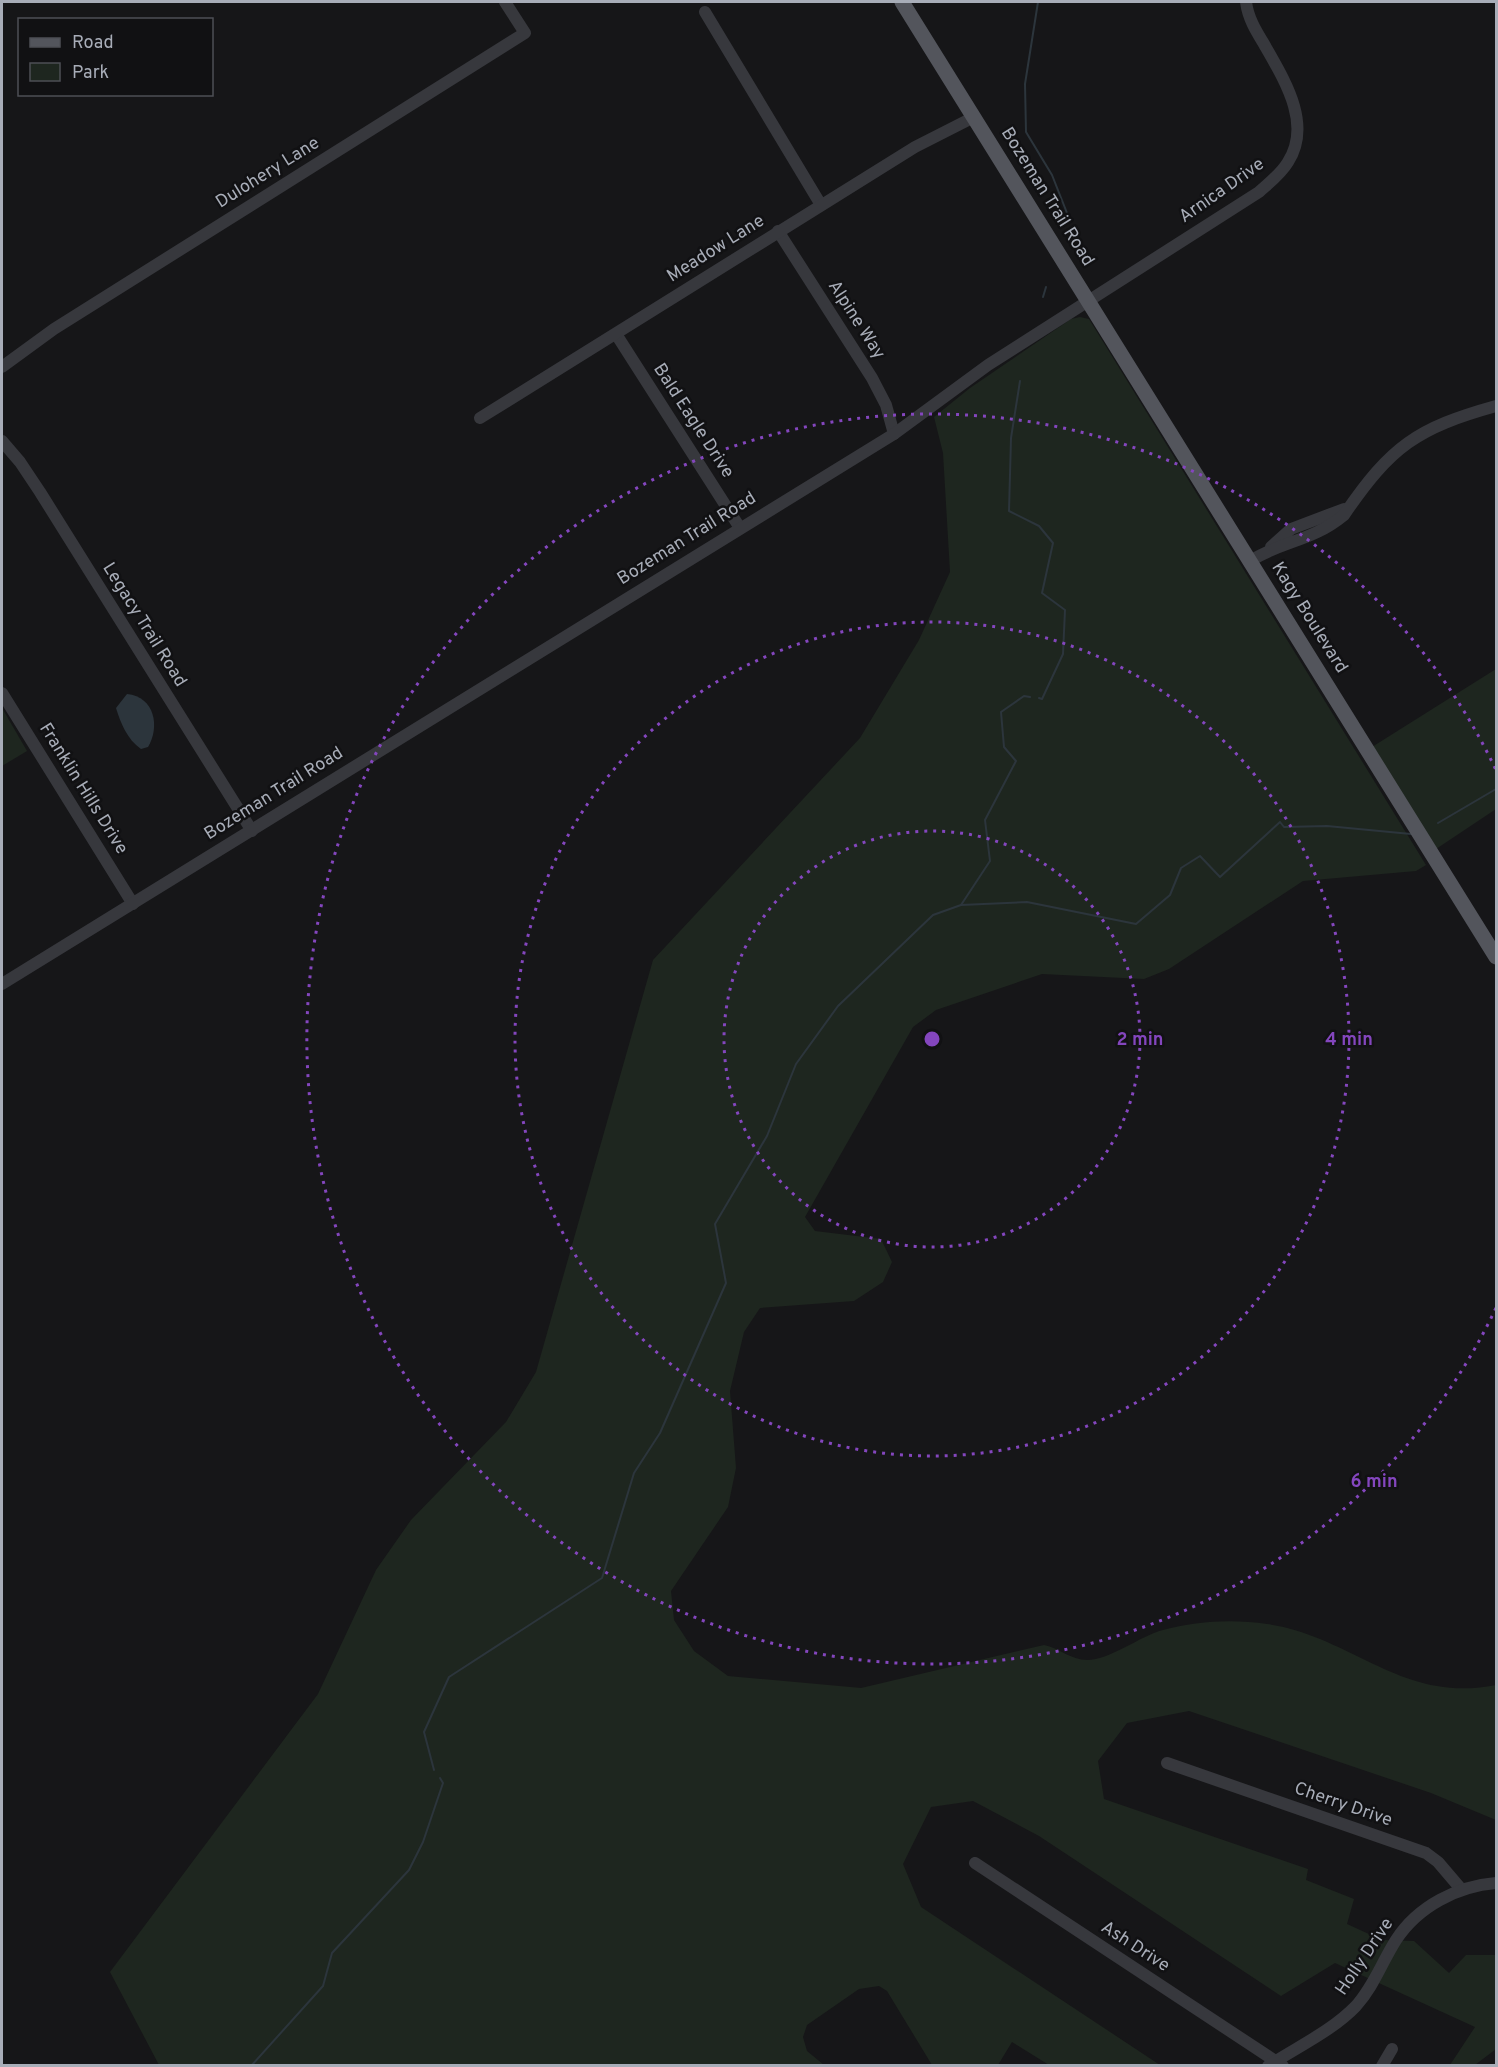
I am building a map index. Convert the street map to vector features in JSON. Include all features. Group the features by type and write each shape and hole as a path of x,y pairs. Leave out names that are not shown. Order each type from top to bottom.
{"main road":[{"name":"Bozeman Trail Road","path":"902,2 1088,301"},
{"name":"Kagy Boulevard","path":"1088,301 1495,951"}],"street":[{"name":"Dulohery Lane","path":"2,367 54,329 525,33 505,2"},
{"name":"Arnica Drive","path":"1088,301 1259,192 1289,162 1296,128 1293,101 1250,18 1246,2"},
{"path":"705,12 821,205"},
{"name":"Meadow Lane","path":"480,418 915,147 974,117"},
{"name":"Alpine Way","path":"778,231 872,378 886,405 894,434"},
{"name":"Bozeman Trail Road","path":"2,984 894,434 988,365 1088,301"},
{"name":"Bald Eagle Drive","path":"616,334 740,528"},
{"path":"1250,561 1270,549 1291,529 1338,512 1350,505 1395,451 1414,437 1456,417 1497,406"},
{"name":"Legacy Trail Road","path":"2,441 20,462 40,492 252,831"},
{"name":"Franklin Hills Drive","path":"2,693 133,904"},
{"name":"Cherry Drive","path":"1167,1763 1426,1853 1438,1862 1461,1889"},
{"name":"Ash Drive","path":"975,1863 1276,2064"},
{"path":"1461,1889 1497,1883"},
{"name":"Holly Drive","path":"1276,2064 1345,2016 1370,1989 1397,1938 1414,1919 1434,1903 1461,1889"},
{"path":"1382,2066 1392,2049"}],"green space":[{"path":"1080,317 1089,319 1426,865 1416,871 1303,881 1169,969 1144,979 1042,974 936,1010 913,1027 805,1217 815,1231 881,1239 892,1262 883,1282 854,1301 760,1308 744,1332 730,1391 736,1468 728,1507 671,1591 674,1620 694,1651 728,1676 861,1688 1044,1645 1076,1658 1096,1659 1163,1630 1228,1621 1254,1622 1297,1631 1405,1677 1433,1685 1463,1688 1496,1685 1496,1820 1431,1793 1189,1711 1127,1723 1098,1761 1104,1799 1308,1869 1306,1880 1354,1899 1347,1924 1382,1940 1414,1941 1449,1973 1466,1955 1496,1955 1496,2049 1475,2065 1450,2065 1475,2027 1335,1963 1281,1996 1039,1836 973,1801 931,1807 903,1864 921,1907 1160,2065 1049,2065 1012,2042 998,2065 932,2065 887,1991 879,1986 859,1989 807,2025 803,2037 807,2051 824,2065 159,2065 110,1972 318,1694 376,1570 411,1520 506,1422 536,1372 653,960 860,738 919,640 950,572 943,453 934,417 970,388 1071,319"},
{"path":"1496,669 1496,809 1436,849 1372,747"},
{"path":"2,708 27,751 2,766"}],"shaded area":[{"path":"127,694 144,701 152,714 154,731 148,747 141,749 136,745 128,736 120,720 116,708"}],"waterway":[{"path":"1038,2 1025,84 1026,132 1052,175 1067,213"},
{"path":"1043,297 1046,287"},
{"path":"1020,381 1011,438 1009,511 1039,526 1053,543 1042,593 1065,610 1063,654 1042,699 1039,698"},
{"path":"961,905 990,861 985,820 1016,761 1004,747 1001,712 1024,696 1030,697"},
{"path":"1438,823 1496,789"},
{"path":"434,1770 424,1732 449,1677 602,1578 634,1473 660,1433 726,1283 715,1224 767,1136 796,1064 838,1006 933,915 961,905 1027,902 1136,924 1170,895 1181,868 1200,856 1220,877 1280,822 1284,827 1327,826 1411,834"},
{"path":"251,2066 323,1986 332,1953 409,1870 423,1842 443,1783 440,1778"}]}
